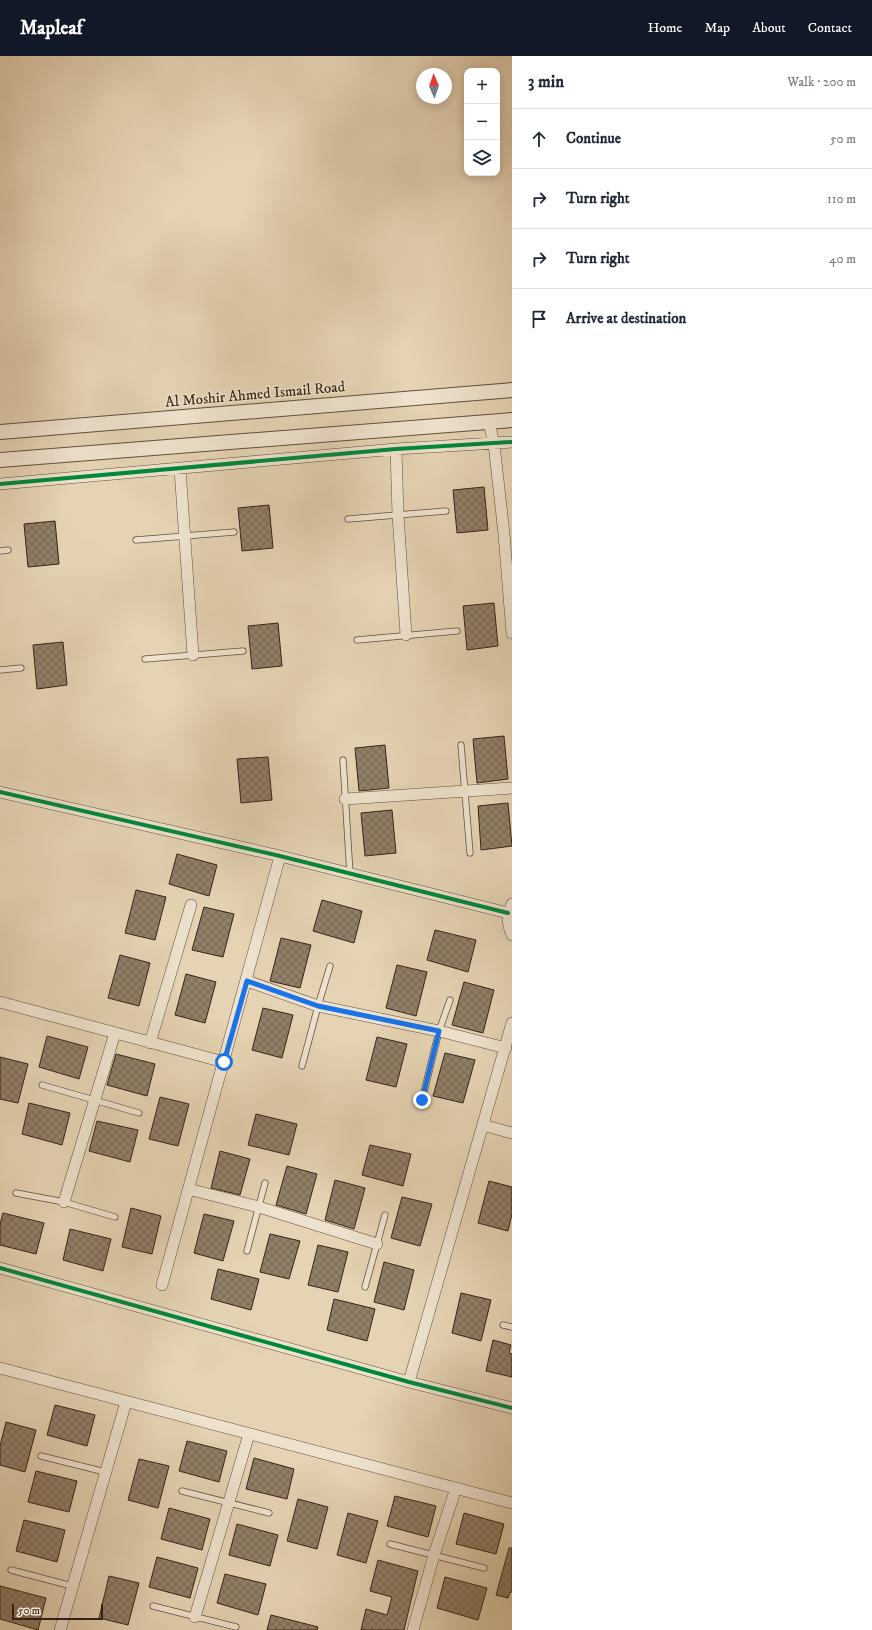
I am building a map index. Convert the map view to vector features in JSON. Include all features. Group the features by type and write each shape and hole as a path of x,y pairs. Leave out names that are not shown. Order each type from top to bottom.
{"street":[{"name":"Al Moshir Ahmed Ismail Road","path":"0,432 512,390"},
{"path":"0,460 512,420"},
{"path":"489,422 494,444 504,534 512,633"},
{"path":"0,484 396,449 512,442"},
{"path":"396,449 398,515 406,636"},
{"path":"180,469 193,655"},
{"path":"345,799 512,788"},
{"path":"0,792 280,856 350,874 510,909 508,924 512,935"},
{"path":"162,1285 247,981 280,856"},
{"path":"150,1042 191,905"},
{"path":"247,981 318,1006 439,1031 506,1048"},
{"path":"0,1002 224,1062"},
{"path":"409,1382 512,1023"},
{"path":"64,1202 115,1033"},
{"path":"483,1125 512,1132"},
{"path":"188,1189 259,1207 376,1244"},
{"path":"0,1268 409,1382 512,1408"},
{"path":"0,1368 512,1503"},
{"path":"60,1630 126,1402"},
{"path":"194,1617 249,1434"},
{"path":"414,1630 434,1555 456,1488"}],"lane":[{"path":"348,519 446,511"},
{"path":"136,540 234,532"},
{"path":"0,551 8,550"},
{"path":"357,640 457,631"},
{"path":"145,659 243,651"},
{"path":"0,670 21,668"},
{"path":"461,745 470,853"},
{"path":"343,760 350,874"},
{"path":"302,1066 330,966"},
{"path":"422,1100 439,1031 450,1000"},
{"path":"42,1085 139,1113"},
{"path":"247,1251 265,1183"},
{"path":"16,1193 64,1202 115,1217"},
{"path":"365,1287 385,1215"},
{"path":"504,1325 512,1327"},
{"path":"41,1456 105,1472"},
{"path":"182,1491 269,1513"},
{"path":"390,1544 484,1568"},
{"path":"10,1570 72,1586"},
{"path":"153,1606 236,1627"}],"building":[{"path":"484,487 488,530 457,533 453,490"},
{"path":"269,505 273,548 242,551 238,508"},
{"path":"55,521 59,564 28,567 24,524"},
{"path":"494,603 498,646 467,650 463,606"},
{"path":"278,623 282,666 252,669 248,626"},
{"path":"63,642 67,685 37,689 33,645"},
{"path":"504,736 508,779 477,783 473,739"},
{"path":"385,745 389,788 359,791 355,748"},
{"path":"268,757 272,800 241,803 237,759"},
{"path":"508,803 512,846 481,850 478,806"},
{"path":"392,810 396,853 365,856 361,813"},
{"path":"177,854 217,865 209,896 169,884"},
{"path":"136,890 166,897 155,940 125,933"},
{"path":"322,900 362,911 354,943 313,931"},
{"path":"204,907 234,914 223,957 192,950"},
{"path":"435,930 476,940 468,972 427,960"},
{"path":"281,938 311,945 300,988 270,981"},
{"path":"120,955 150,963 139,1006 108,998"},
{"path":"397,965 427,972 416,1016 386,1008"},
{"path":"186,974 216,982 205,1023 175,1015"},
{"path":"464,982 494,990 483,1033 452,1025"},
{"path":"263,1008 293,1015 282,1058 252,1050"},
{"path":"47,1036 88,1047 79,1079 39,1067"},
{"path":"377,1037 407,1044 396,1087 366,1080"},
{"path":"445,1053 475,1060 463,1103 433,1096"},
{"path":"116,1054 155,1064 147,1096 107,1085"},
{"path":"0,1057 28,1064 18,1103 0,1099"},
{"path":"160,1097 189,1104 178,1146 149,1139"},
{"path":"29,1103 70,1113 62,1145 22,1134"},
{"path":"256,1114 297,1124 289,1155 248,1145"},
{"path":"97,1121 138,1130 130,1162 89,1151"},
{"path":"370,1145 411,1154 403,1186 362,1175"},
{"path":"220,1151 250,1159 240,1195 211,1188"},
{"path":"287,1166 317,1174 306,1214 276,1205"},
{"path":"335,1180 365,1188 354,1229 325,1220"},
{"path":"489,1181 512,1187 512,1214 508,1231 478,1223"},
{"path":"402,1197 432,1204 420,1246 391,1238"},
{"path":"131,1208 161,1216 152,1254 122,1247"},
{"path":"3,1213 44,1223 36,1254 0,1245 0,1224"},
{"path":"204,1214 234,1221 223,1261 194,1253"},
{"path":"70,1229 111,1239 103,1271 63,1260"},
{"path":"270,1234 300,1241 289,1279 260,1272"},
{"path":"318,1245 348,1252 338,1292 308,1285"},
{"path":"384,1262 414,1270 404,1310 374,1302"},
{"path":"218,1269 259,1279 251,1310 211,1299"},
{"path":"461,1293 491,1300 481,1341 452,1333"},
{"path":"334,1299 375,1309 367,1341 327,1330"},
{"path":"493,1340 511,1345 509,1353 512,1354 512,1377 486,1371"},
{"path":"55,1405 95,1415 87,1446 47,1435"},
{"path":"6,1422 36,1430 25,1472 0,1465 0,1446"},
{"path":"187,1441 227,1451 219,1482 179,1471"},
{"path":"254,1458 294,1469 287,1499 246,1489"},
{"path":"139,1459 169,1466 158,1508 128,1500"},
{"path":"36,1471 77,1481 69,1512 28,1502"},
{"path":"395,1496 436,1506 428,1537 387,1526"},
{"path":"298,1499 328,1507 317,1549 287,1541"},
{"path":"169,1508 210,1519 202,1550 161,1539"},
{"path":"348,1513 378,1521 366,1563 337,1555"},
{"path":"464,1513 504,1524 496,1554 456,1544"},
{"path":"24,1520 65,1530 57,1562 16,1551"},
{"path":"237,1524 278,1535 270,1566 229,1555"},
{"path":"509,1548 512,1548 512,1592 510,1592 508,1598 496,1595"},
{"path":"157,1557 198,1568 190,1598 149,1587"},
{"path":"378,1560 418,1571 404,1630 361,1630 366,1609 387,1615 392,1597 370,1591"},
{"path":"225,1574 266,1584 258,1615 217,1603"},
{"path":"109,1576 139,1583 128,1625 99,1618"},
{"path":"445,1577 487,1588 478,1620 437,1608"},
{"path":"0,1586 46,1598 38,1630 0,1619"},
{"path":"271,1615 318,1627 317,1630 267,1630"}],"cycle path":[{"path":"0,484 396,449 512,442"},
{"path":"0,792 280,856 508,913"},
{"path":"0,1268 409,1382 512,1408"}],"route":[{"path":"224,1062 247,981 318,1006 439,1031 422,1100"}]}
